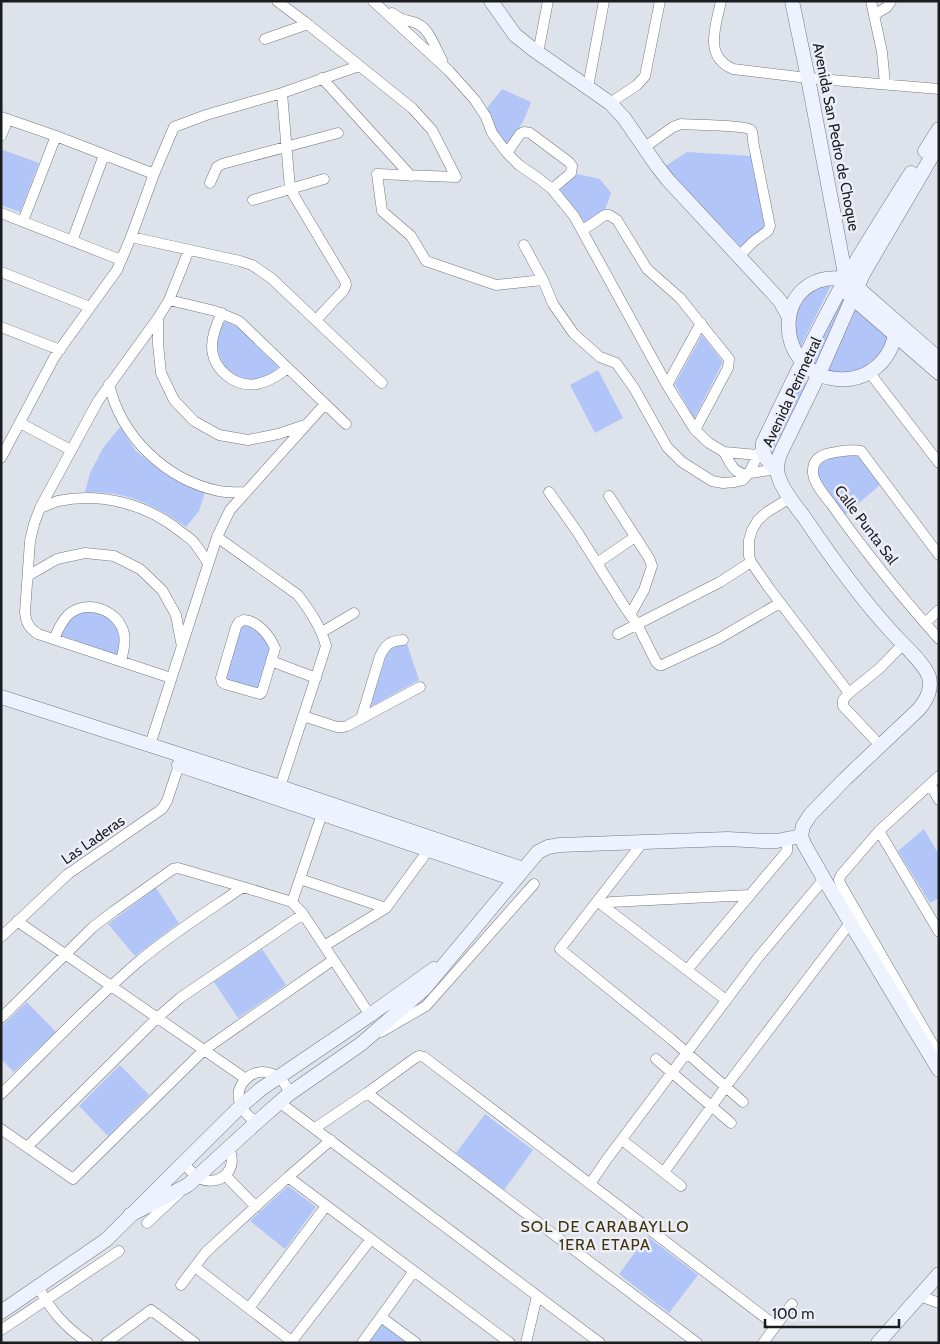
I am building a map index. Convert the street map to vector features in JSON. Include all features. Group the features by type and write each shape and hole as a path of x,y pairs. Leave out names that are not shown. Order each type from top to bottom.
{"street":[{"path":"277,1 412,108 432,130 456,177 377,174 382,211 411,236 426,261 496,285 543,280"},
{"path":"491,1 515,35 610,103 624,118 668,180 780,301 789,317"},
{"path":"538,53 548,1"},
{"path":"588,87 604,1"},
{"path":"610,103 637,85 645,76 660,1"},
{"path":"721,1 714,44 715,52 722,63 739,71 939,89"},
{"name":"Avenida San Pedro de Choque","path":"792,1 849,288"},
{"path":"871,1 882,52 885,84"},
{"path":"874,15 887,7 891,1"},
{"path":"376,4 402,19 417,23 425,28 430,35 435,49 449,71"},
{"path":"376,4 449,71 475,100 486,117 492,132 507,153 519,165 552,190 569,209 583,230 668,385 695,430 709,444 724,452 735,470 739,473 777,469 781,482 790,498 826,550 859,594 924,667 929,676 928,697 919,708 845,778 810,815 794,837 787,851 688,970"},
{"path":"265,39 308,24"},
{"path":"1,458 55,356 117,270 174,126 282,93 359,66"},
{"path":"322,78 411,176"},
{"path":"282,93 290,189 346,285 344,290 316,320"},
{"path":"1,136 4,118 154,174"},
{"path":"645,147 680,124 741,127 751,130 770,226 768,231 754,241 739,256"},
{"name":"Avenida Perimetral","path":"777,469 780,452 819,374 866,245 939,129"},
{"path":"507,153 520,134 524,132 530,133 570,162 572,166 571,173 552,190"},
{"path":"210,183 217,167 222,164 338,133"},
{"path":"23,222 56,136"},
{"name":"Avenida Perimetral","path":"777,469 765,458 763,451 760,449 802,362 849,288 863,274 938,146"},
{"path":"72,241 104,155"},
{"path":"253,200 324,179"},
{"path":"1,213 121,260"},
{"path":"583,230 605,215 614,217 647,268 680,298 729,359 730,363 695,430"},
{"path":"130,237 252,265 271,278 382,383"},
{"path":"840,239 850,249 857,249 866,245"},
{"path":"524,245 543,280 553,304 574,334 600,357 616,363 634,388 667,447 682,462 712,482 723,483 742,480 749,473 760,449 724,452"},
{"path":"172,678 38,634 26,622 26,612 30,541 40,508 98,401 169,300 189,250"},
{"path":"1,272 90,308"},
{"path":"895,328 890,350 881,363 862,376 848,379 833,379 813,371 796,354 792,345 789,317 791,308 800,292 806,286 821,279 830,278 849,288 895,328 939,373"},
{"path":"772,292 790,294 800,292"},
{"path":"169,300 222,313 239,321 346,424"},
{"path":"222,313 212,335 212,348 214,360 221,371 231,380 243,384 256,384 279,375 288,368"},
{"path":"158,318 161,373 174,400 194,421 219,435 248,440 278,434 308,424"},
{"path":"668,385 701,324"},
{"path":"1,327 60,350"},
{"path":"895,328 939,359"},
{"path":"869,372 939,463"},
{"path":"109,384 112,399 123,422 137,442 174,474 198,485 221,492 246,492"},
{"path":"150,745 208,563 217,537 230,510 325,404"},
{"path":"20,423 71,450"},
{"name":"Calle Punta Sal","path":"939,555 861,451 854,449 818,457 814,463 812,473 817,484 883,573 939,639"},
{"path":"549,492 637,624 659,665 662,666 718,639 780,603"},
{"path":"609,496 649,558 652,566 644,590 630,615"},
{"path":"40,508 57,501 82,498 107,499 132,505 155,514 176,527 195,543 208,563"},
{"path":"790,498 758,520 749,540 749,556 751,562 780,603 849,693"},
{"path":"217,537 298,595 322,632 326,646 280,787"},
{"path":"597,564 635,537"},
{"path":"28,577 57,559 85,553 114,556 140,569 162,590 176,615 182,645"},
{"path":"618,634 720,582 751,562"},
{"path":"54,639 61,623 69,614 80,608 103,609 113,615 120,624 124,634 125,646 121,661"},
{"path":"925,623 939,610"},
{"path":"322,632 354,613"},
{"path":"250,620 271,638 275,648 271,661 260,694 222,682 221,678 239,622 250,620"},
{"path":"361,719 380,656 385,647 393,641 403,640"},
{"path":"875,740 842,706 843,700 880,668 903,644"},
{"path":"271,661 316,678"},
{"path":"303,716 337,727 343,727 420,687"},
{"path":"1,697 150,745 180,760 519,874"},
{"path":"180,760 280,787 324,808"},
{"name":"Las Laderas","path":"1,937 68,874 162,809 167,801 180,760"},
{"path":"939,776 879,831 841,875 839,880 939,1055"},
{"path":"930,784 939,800"},
{"path":"292,902 324,808"},
{"path":"879,831 939,932"},
{"path":"361,1044 424,989 538,852 548,847 728,839 764,841 794,837 804,844 939,1070"},
{"path":"642,842 600,903 560,949 687,1053 743,1102"},
{"path":"324,946 386,908 432,845"},
{"path":"1,1018 100,922 178,868 292,902 303,914 370,1015"},
{"path":"300,879 386,908"},
{"path":"590,1184 757,959 824,879"},
{"path":"147,1223 284,1098 361,1044 426,1006 534,884"},
{"path":"1,1094 139,961 243,887"},
{"path":"600,903 750,895"},
{"path":"600,903 726,1000"},
{"path":"27,1147 180,998 303,914"},
{"path":"17,921 246,1079"},
{"path":"664,1172 850,923"},
{"path":"1,1312 106,1240 241,1106 261,1089 370,1015 448,958"},
{"path":"1,1129 73,1180 204,1050 333,960"},
{"path":"315,1128 415,1058 419,1056 424,1057 776,1326"},
{"path":"656,1059 731,1123"},
{"path":"256,1122 243,1111 241,1106 239,1094 246,1079 262,1072 279,1077 288,1088 284,1098"},
{"path":"366,1093 697,1343"},
{"path":"284,1098 315,1128 538,1296 590,1339 600,1343"},
{"path":"181,1285 206,1252 331,1140"},
{"path":"622,1140 681,1186"},
{"path":"130,1215 193,1181 214,1181 226,1176 232,1164 232,1157 228,1148"},
{"path":"183,1163 193,1181"},
{"path":"226,1176 256,1207"},
{"path":"288,1178 510,1343"},
{"path":"249,1308 326,1206"},
{"path":"195,1267 293,1342 371,1239"},
{"path":"1,1330 119,1251"},
{"path":"362,1343 414,1271"},
{"path":"879,1342 937,1280"},
{"path":"38,1287 63,1323 88,1343"},
{"path":"526,1343 538,1296"},
{"path":"920,1296 939,1303"},
{"path":"763,1343 792,1304"},
{"path":"106,1343 151,1310 195,1343"},
{"path":"381,1317 416,1343"}],"shaded area":[{"path":"502,89 531,102 523,122 507,145 496,132 487,108"},
{"path":"3,150 39,163 20,212 1,205 1,156"},
{"path":"687,152 751,156 766,225 742,248 664,167"},
{"path":"577,174 600,179 611,193 605,210 585,223 560,190"},
{"path":"834,279 800,348 795,325 799,308 808,293"},
{"path":"846,295 818,365 813,366 811,359 840,298"},
{"path":"856,307 889,335 878,358 862,370 842,374 826,370"},
{"path":"225,321 240,328 279,367 267,376 247,380 237,377 228,371 218,353 220,331"},
{"path":"702,335 723,362 694,419 675,384"},
{"path":"598,370 623,418 595,433 570,385"},
{"path":"802,381 807,386 774,453 771,454 768,447 799,383"},
{"path":"120,427 135,450 157,468 182,483 205,492 199,511 186,527 163,512 138,500 116,494 85,492 90,473 103,448"},
{"path":"858,453 880,485 844,516 819,479 818,472 822,459"},
{"path":"90,611 105,617 115,626 119,639 117,655 60,635 65,625 72,618"},
{"path":"250,623 265,638 271,649 258,691 224,680 241,625"},
{"path":"407,644 419,680 370,707 386,656 394,647"},
{"path":"924,829 939,855 939,898 930,903 898,851"},
{"path":"156,888 179,923 135,956 108,924"},
{"path":"262,949 286,985 238,1018 214,982"},
{"path":"27,1002 56,1032 14,1072 1,1059 1,1027"},
{"path":"120,1065 149,1095 108,1136 79,1106"},
{"path":"485,1114 533,1150 504,1190 456,1153"},
{"path":"288,1186 316,1207 285,1249 250,1221"},
{"path":"647,1236 698,1275 669,1313 619,1274"},
{"path":"382,1323 409,1343 368,1343"}],"district":[{"name":"SOL DE CARABAYLLO 1ERA ETAPA","path":"605,1235"}]}
